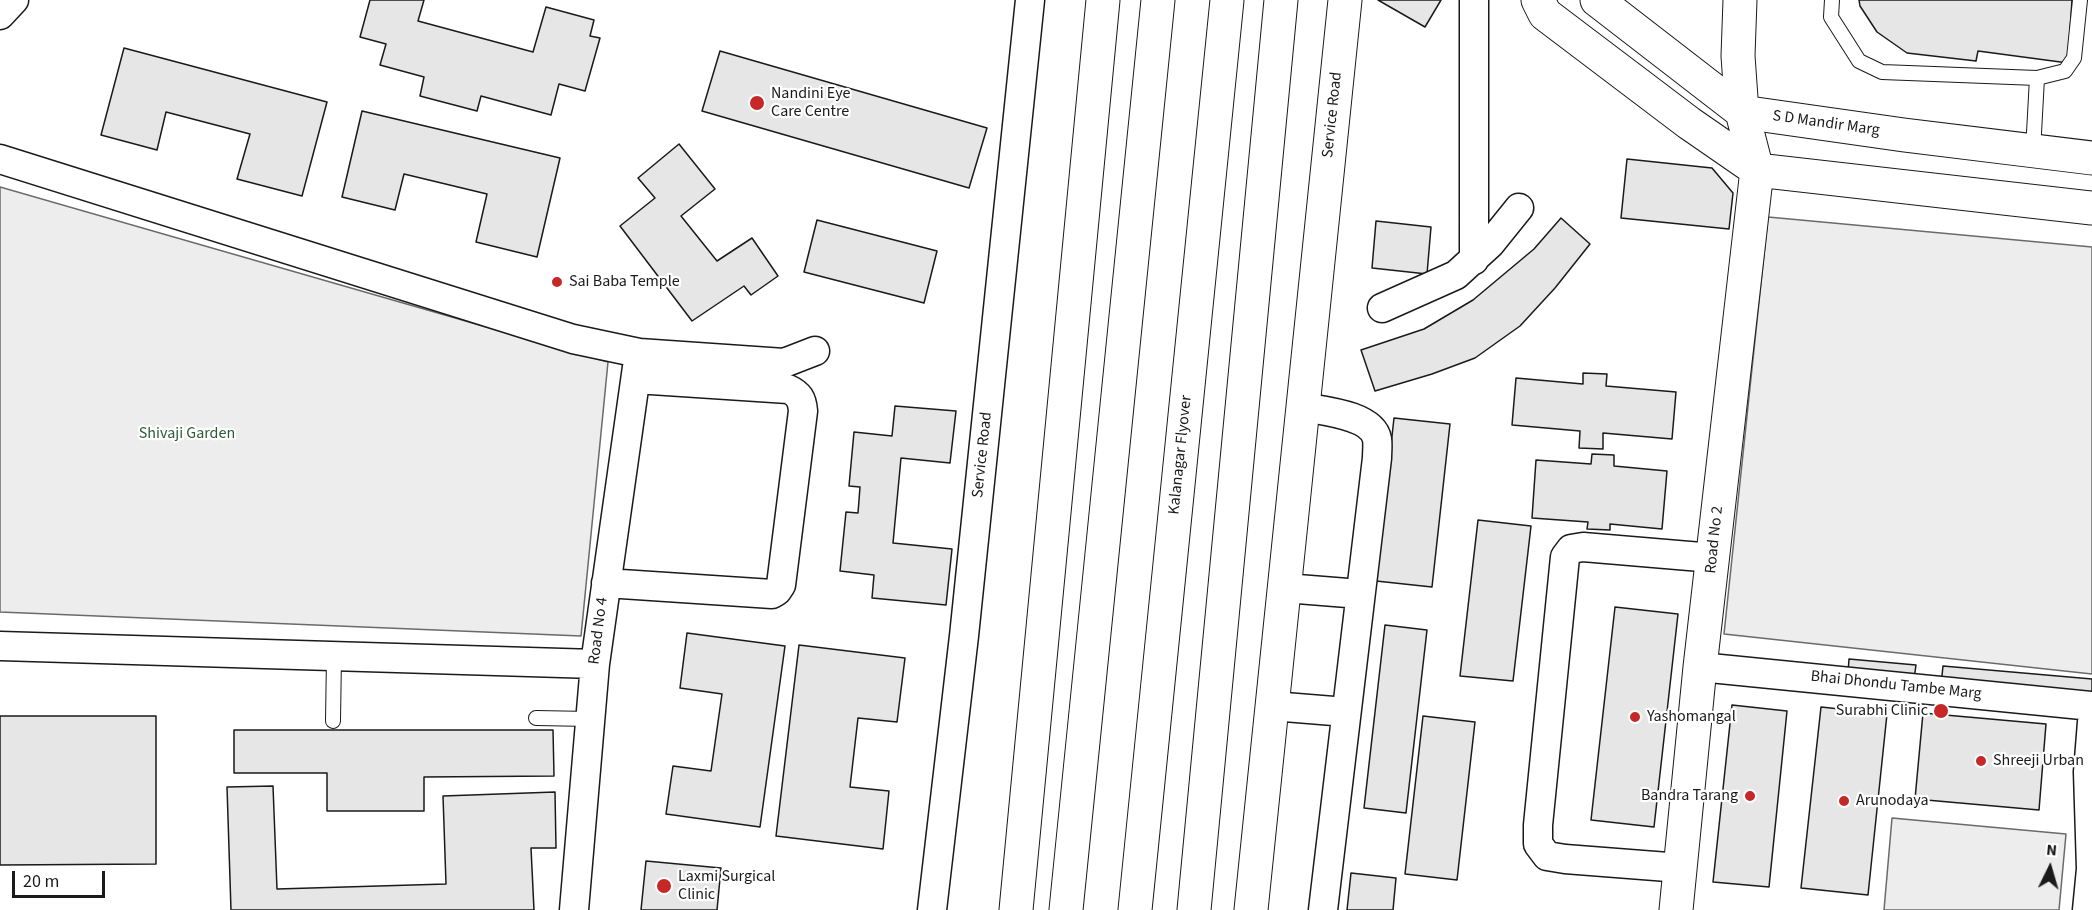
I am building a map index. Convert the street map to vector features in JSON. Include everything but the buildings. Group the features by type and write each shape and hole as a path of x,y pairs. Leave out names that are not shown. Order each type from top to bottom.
{"main road":[{"path":"1016,910 1103,0"},
{"path":"1066,910 1158,0"},
{"name":"Kalanagar Flyover","path":"1135,910 1227,0"},
{"path":"1194,910 1281,0"},
{"name":"Service Road","path":"1251,910 1345,0"},
{"path":"1538,0 1545,14 1689,123 1756,170 2092,208"},
{"name":"S D Mandir Marg","path":"1597,0 1742,112 1892,134 2092,158"},
{"name":"Road No 2","path":"1676,910 1700,667 1756,170 1742,112 1738,56 1740,0"}],"street":[{"path":"0,15 14,0"},
{"name":"Service Road","path":"932,910 964,636 1030,0"},
{"path":"1474,0 1474,260"},
{"path":"0,159 573,339 637,366 788,389 796,393 802,400 803,411 781,585 777,591 772,594 606,583"},
{"path":"1382,308 1456,275 1490,244 1519,208"},
{"path":"637,366 784,363 816,351"},
{"name":"Road No 4","path":"574,910 595,664 637,366"},
{"path":"1304,406 1361,420 1372,429 1377,439 1377,458 1323,910"},
{"path":"1681,868 1547,856 1538,844 1565,557 1571,549 1583,547 1713,558"},
{"path":"1285,588 1360,594"},
{"path":"0,646 595,664"},
{"name":"Bhai Dhondu Tambe Marg","path":"1700,667 2092,705"},
{"path":"1272,706 1346,712"},
{"path":"2087,910 2091,869 2088,772 2092,722"}],"lane":[{"path":"1832,0 1831,17 1859,61 1882,72 2037,78 2065,71 2074,58 2080,0"},
{"path":"2033,151 2037,78"},
{"path":"333,721 334,656"},
{"path":"536,718 590,719"}],"shaded area":[{"name":"Shivaji Garden","path":"0,187 608,362 581,636 0,612"},
{"path":"1768,217 2092,247 2092,674 1724,634"},
{"path":"1892,818 2066,834 2059,910 1884,910"}],"place":[{"name":"Nandini Eye Care Centre","path":"757,103"},
{"name":"Sai Baba Temple","path":"557,282"},
{"name":"Surabhi Clinic","path":"1941,711"},
{"name":"Yashomangal","path":"1635,717"},
{"name":"Shreeji Urban","path":"1981,761"},
{"name":"Bandra Tarang","path":"1750,796"},
{"name":"Arunodaya","path":"1844,801"},
{"name":"Laxmi Surgical Clinic","path":"664,886"}]}
